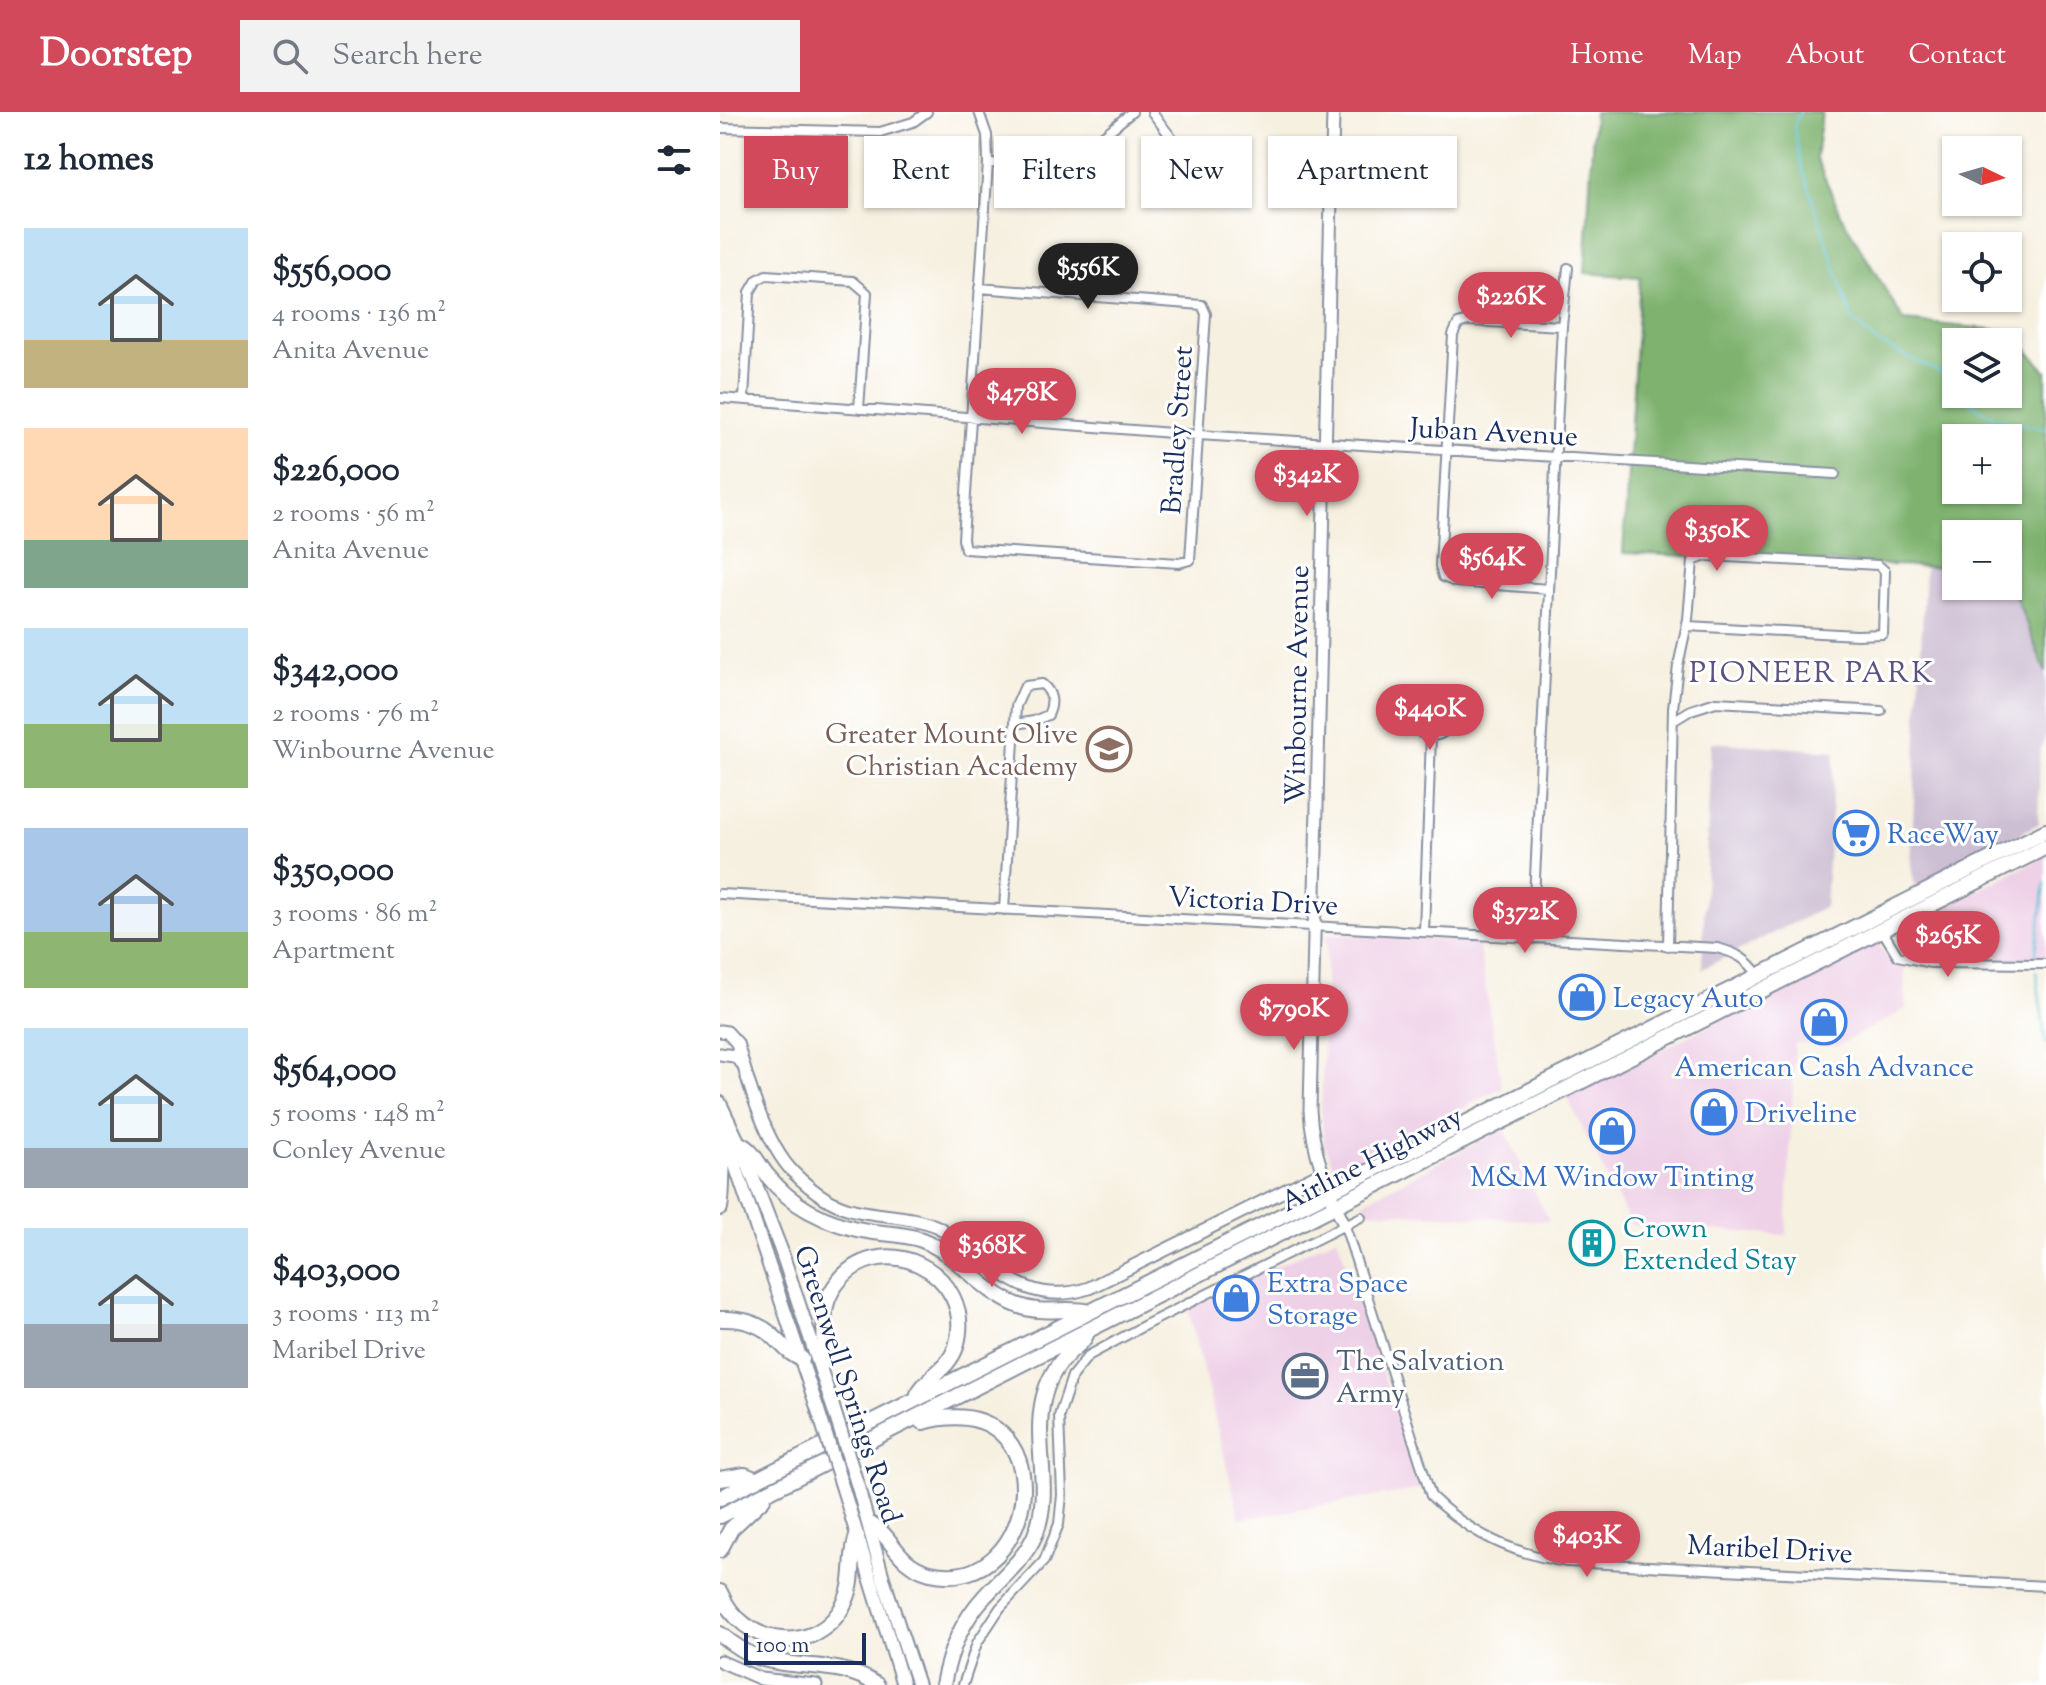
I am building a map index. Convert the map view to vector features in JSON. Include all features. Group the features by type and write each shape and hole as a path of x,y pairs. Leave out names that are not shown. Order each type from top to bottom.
{"highway":[{"name":"Airline Highway","path":"720,1516 761,1486 916,1399 1329,1191 1539,1094 1762,982 2016,854 2046,831"},
{"name":"Airline Highway","path":"2016,854 2046,847"},
{"name":"Airline Highway","path":"720,1498 761,1486 915,1417 1335,1206 1539,1094"},
{"path":"720,1208 724,1177 722,1150 733,1141 749,1149 783,1192 823,1218 854,1228 926,1241 997,1295 1020,1307 1047,1312 1078,1309 1090,1312"},
{"path":"821,1366 825,1355 825,1309 831,1292 842,1278 864,1262 879,1258 902,1258 918,1263 936,1274 950,1291 957,1309 959,1329 956,1346 948,1362 919,1390 916,1399"},
{"path":"720,1319 738,1319 757,1325 775,1337 790,1355 802,1359"},
{"path":"943,1685 949,1658 965,1622 1021,1557 1035,1533 1043,1503 1040,1422 1044,1394 1058,1366 1084,1341 1088,1330"},
{"path":"870,1524 880,1529 906,1562 923,1571 947,1574 971,1570 987,1561 1002,1548 1017,1524 1024,1499 1024,1483 1018,1458 1005,1437 984,1422 966,1417 923,1422 915,1417"},
{"path":"720,1479 745,1475 761,1486 762,1503 737,1522 720,1550"},
{"path":"720,1592 730,1611 754,1632 771,1638 790,1639 815,1632 831,1621 846,1601 852,1576 852,1549 857,1536"},
{"path":"720,1634 755,1656 845,1669 877,1685"}],"main road":[{"name":"Greenwell Springs Road","path":"733,1141 903,1685"},
{"name":"Greenwell Springs Road","path":"733,1141 781,1250 821,1366 918,1685"}],"street":[{"path":"720,128 880,132 913,122 927,112"},
{"path":"971,416 988,163 987,135 979,112"},
{"path":"988,163 1048,164 1070,157 1095,142 1132,112"},
{"path":"1152,112 1170,136"},
{"name":"Winbourne Avenue","path":"1333,112 1310,1110 1312,1138 1335,1206"},
{"path":"1203,155 1217,160 1223,174 1217,188 1204,194 1190,189 1184,176 1189,161 1203,155"},
{"path":"1532,939 1562,326 1568,268"},
{"path":"744,399 750,292 757,280 766,275 853,281 867,293 859,409"},
{"name":"Bradley Street","path":"971,416 963,539 965,549 1179,563 1190,560 1206,314 1202,305 979,288"},
{"path":"1549,589 1455,582 1443,577 1440,566 1445,451 1453,335 1458,324 1468,321 1562,326"},
{"name":"Juban Avenue","path":"720,398 1198,435 1835,474"},
{"path":"1668,946 1673,721 1693,561 1706,556 1878,565 1885,571 1883,634 1687,626"},
{"path":"1004,910 1016,706 1020,692 1032,683 1042,684 1052,700 1048,715 1015,724"},
{"path":"1433,698 1446,704 1451,718 1444,731 1431,736 1418,729 1413,716 1419,703 1433,698"},
{"path":"1673,721 1691,710 1716,702 1881,711"},
{"path":"1424,931 1431,736"},
{"name":"Victoria Drive","path":"720,894 1717,948 1749,961 1762,982"},
{"path":"1880,922 1898,956 1930,963 2046,964"},
{"path":"720,1031 727,1032 737,1043 770,1137 789,1168 809,1188 852,1210 914,1218 941,1228 1008,1279 1050,1294 1069,1294 1089,1288 1322,1172"},
{"path":"720,1054 734,1056 742,1063"},
{"name":"Greenwell Springs Road","path":"720,1102 733,1141"},
{"name":"Greenwell Springs Road","path":"720,1122 733,1141"},
{"name":"Maribel Drive","path":"1335,1206 1352,1243 1431,1496 1446,1511 1485,1538 1537,1558 1567,1562 2046,1586"},
{"name":"Airline Highway","path":"963,1685 977,1643 1000,1608 1044,1561 1059,1524 1062,1495 1059,1416 1072,1376 1088,1356 1361,1217"},
{"path":"720,1661 761,1679 816,1685"}],"shaded area":[{"path":"1925,566 1942,567 1942,600 2017,600 2046,673 2046,735 2040,752 2038,824 1915,888 1911,865"},
{"path":"1711,742 1835,751 1825,907 1702,969"},
{"path":"2046,856 2046,962 1921,956 1909,953 1897,944 1899,933 1906,927"},
{"path":"1327,934 1478,942 1502,1087 1356,1167 1333,1165 1324,1144 1321,1109"},
{"path":"1877,942 1888,959 1904,962 1906,1009 1837,1046 1795,1043 1786,1235 1631,1225 1567,1097"},
{"path":"1504,1129 1549,1221 1369,1211 1363,1202"},
{"path":"1337,1237 1421,1489 1240,1519 1188,1309"}],"green space":[{"path":"1594,112 1822,112 1816,158 1842,217 1904,321 1979,328 1942,328 1942,408 2022,408 2022,344 2046,371 2046,673 2017,600 2022,600 2022,520 1942,520 1942,567 1623,553 1640,277 1585,273"}],"waterway":[{"path":"1800,112 1794,126 1801,165 1852,319 1876,342 1942,373"},
{"path":"1979,408 2012,422 2046,429"},
{"path":"2035,960 2045,883"},
{"path":"2036,971 2046,1044"}],"place":[{"name":"Greater Mount Olive Christian Academy","path":"1109,749"},
{"name":"RaceWay","path":"1856,833"},
{"name":"Legacy Auto","path":"1582,997"},
{"name":"American Cash Advance","path":"1824,1022"},
{"name":"Driveline","path":"1714,1112"},
{"name":"M&M Window Tinting","path":"1612,1131"},
{"name":"Crown Extended Stay","path":"1592,1243"},
{"name":"Extra Space Storage","path":"1236,1298"},
{"name":"The Salvation Army","path":"1305,1376"}],"district":[{"name":"PIONEER PARK","path":"1812,672"}]}
